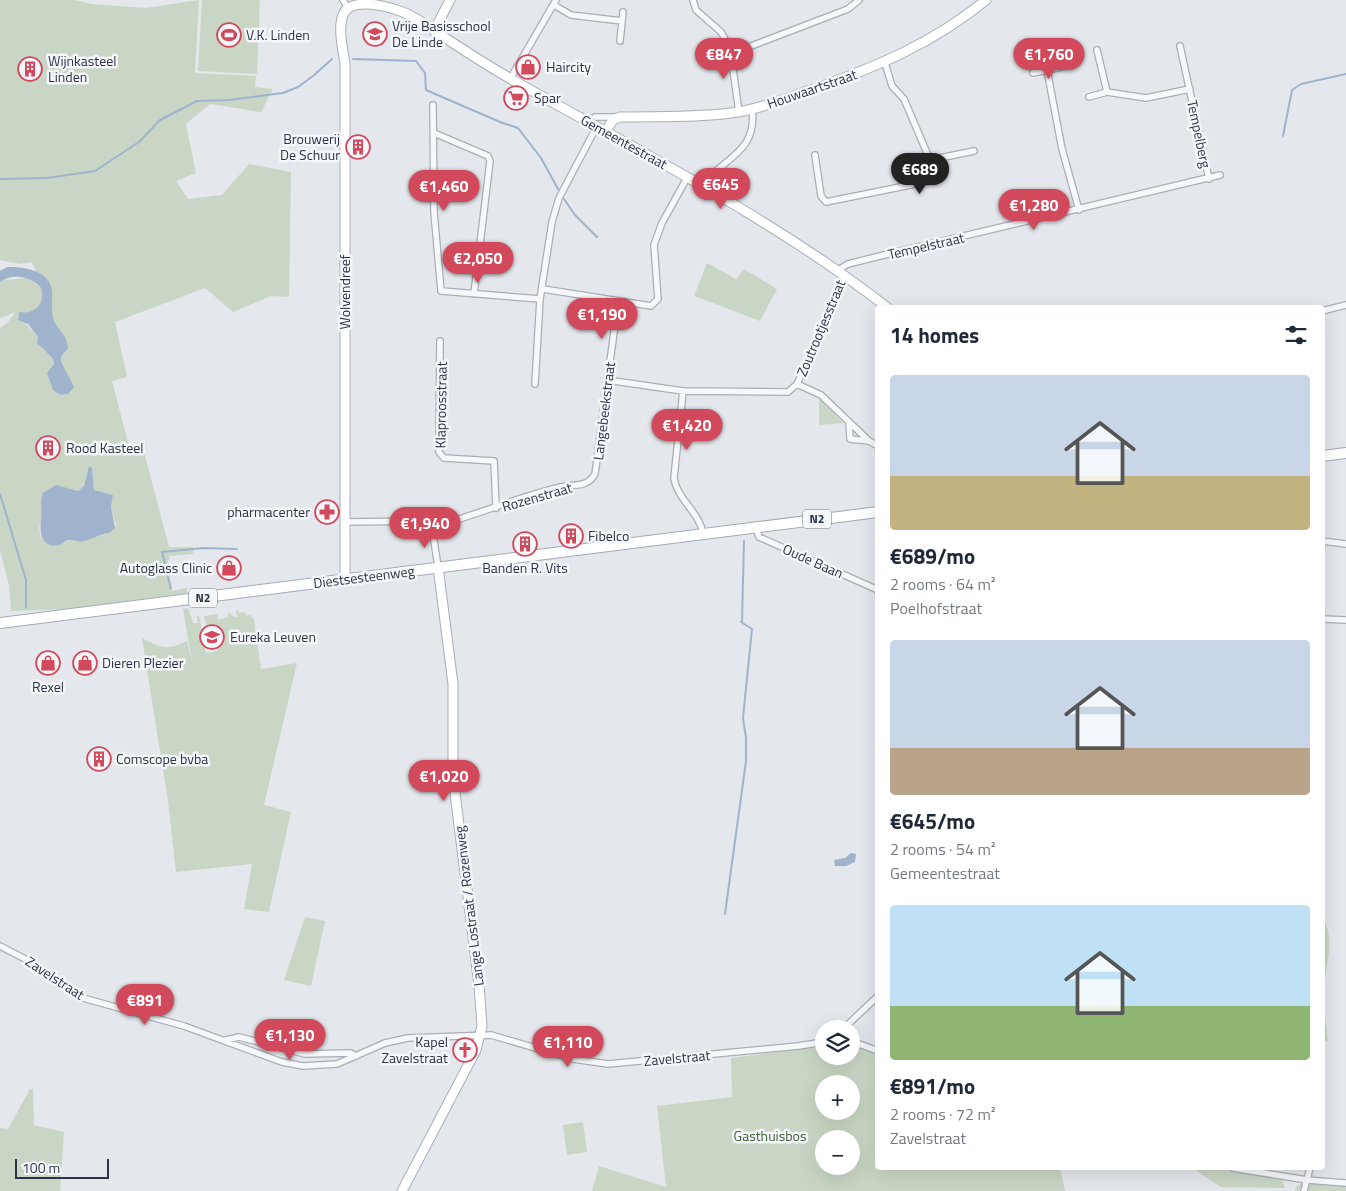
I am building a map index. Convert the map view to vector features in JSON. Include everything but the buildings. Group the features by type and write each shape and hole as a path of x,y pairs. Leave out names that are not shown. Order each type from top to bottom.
{"main road":[{"path":"1325,456 1346,453"},
{"name":"Diestsesteenweg","path":"0,624 875,512"}],"street":[{"path":"434,31 450,0"},
{"path":"693,0 696,10 721,32 733,53 731,56 739,112"},
{"path":"733,53 841,12 859,0"},
{"name":"Houwaartstraat","path":"596,122 620,118 739,112 752,109 885,62 934,38 986,0"},
{"path":"510,79 555,3 571,15 622,21"},
{"name":"Gemeentestraat","path":"345,4 395,9 411,16 510,79 596,122 606,132 703,185 801,245 841,272 884,305"},
{"name":"Wolvendreef","path":"345,4 342,27 346,104 345,579"},
{"path":"620,41 623,12"},
{"name":"Tempelberg","path":"1180,46 1209,178"},
{"path":"1097,50 1107,92"},
{"path":"815,154 821,196 826,202 927,183 932,176 930,160 904,99 892,86 885,62"},
{"path":"1033,73 1061,67"},
{"path":"1047,70 1062,148 1079,210"},
{"name":"Tempelberg","path":"1089,97 1107,92 1146,98 1190,89"},
{"path":"433,105 434,212 441,291 540,299"},
{"path":"703,185 742,148 751,124 752,109"},
{"path":"606,132 611,123 620,118"},
{"path":"535,384 540,299 543,290 552,222 559,198 596,122"},
{"path":"434,133 488,156 490,161 474,294"},
{"path":"930,160 974,151"},
{"path":"543,290 651,306 658,299 654,246 662,223 688,176"},
{"name":"Tempelstraat","path":"841,272 848,264 1220,176"},
{"name":"Zoutrootjesstraat","path":"607,380 683,391 788,392 797,384 841,272"},
{"name":"Langebeekstraat","path":"585,485 595,474 618,302"},
{"path":"1325,310 1346,305"},
{"name":"Klaproosstraat","path":"440,340 438,452 444,458 494,461 496,508"},
{"path":"797,384 821,395 849,423 875,444"},
{"path":"683,391 674,478 676,488 702,526 703,534"},
{"path":"849,423 850,439 869,441"},
{"name":"Rozenstraat","path":"432,527 561,487 585,485"},
{"path":"344,522 427,521 432,527 438,567"},
{"name":"Oude Baan","path":"756,527 759,537 875,589"},
{"path":"1325,541 1346,544"},
{"name":"Lange Lostraat / Rozenweg","path":"438,567 452,672 453,778 479,985 480,1037"},
{"path":"1325,619 1346,620"},
{"name":"Zavelstraat","path":"0,946 32,963 79,996 184,1026 276,1060 303,1066 328,1066 401,1038 496,1036 573,1059 608,1064 815,1043"},
{"path":"853,1020 875,999"},
{"name":"Zavelstraat","path":"226,1040 239,1037 305,1054 351,1054 356,1056"},
{"path":"402,1191 476,1050 480,1037"},
{"path":"860,1044 875,1050"},
{"path":"1245,1170 1307,1180 1346,1183"},
{"path":"1304,1191 1310,1170"}],"green space":[{"path":"0,0 75,0 91,4 146,8 199,0 195,73 256,76 255,87 273,89 261,112 210,104 186,124 196,173 176,181 188,199 222,195 249,164 291,172 289,297 271,296 233,312 205,288 115,322 127,377 112,381 131,454 144,452 169,547 193,547 193,554 170,556 168,561 171,591 187,588 187,593 69,609 11,611 9,585 0,550 0,328 16,312 0,318 0,282 3,280 28,278 41,288 41,302 33,311 24,313 24,322 38,337 41,348 53,359 54,364 51,369 53,390 60,395 68,394 61,362 61,357 66,352 52,317 45,278 36,272 32,262 20,264 0,260","holes":["89,466 92,468 94,490 113,495 111,507 116,526 106,534 77,542 70,540 58,545 47,543 41,537 39,530 40,522 47,507 61,487 78,491 84,486"]},
{"name":"V.K. Linden","path":"202,0 260,0 257,74 198,71"},
{"path":"707,263 736,279 744,269 777,289 760,321 694,296"},
{"path":"819,398 843,423 819,425"},
{"path":"188,608 193,623 198,623 197,616 199,615 206,653 218,651 216,643 207,645 205,635 209,634 204,616 218,614 218,620 228,617 228,613 230,613 237,617 236,611 238,610 239,613 245,612 246,616 250,615 254,619 261,669 297,663 264,805 291,812 269,912 244,909 252,864 176,872 168,801 142,638 164,647 174,646 187,641 192,662 183,609"},
{"path":"305,917 325,921 311,986 284,980"},
{"path":"1325,923 1329,939 1325,979"},
{"path":"1325,1021 1328,1041 1325,1041"},
{"name":"Gasthuisbos","path":"815,1047 815,1065 860,1065 860,1047 875,1052 875,1170 1060,1170 1065,1191 592,1191 599,1166 666,1187 657,1106 732,1097 731,1058"},
{"path":"30,1089 33,1089 34,1125 64,1132 60,1191 0,1191 0,1128 8,1129"},
{"path":"583,1122 587,1152 567,1155 563,1125"},
{"path":"1195,1170 1255,1170 1281,1175 1285,1188 1221,1187"},
{"path":"1304,1182 1346,1185 1346,1191 1295,1191 1296,1187"}],"water":[{"path":"7,267 32,270 44,276 51,286 54,321 65,338 68,348 62,355 61,360 74,387 68,394 60,395 53,390 47,373 54,364 53,359 37,343 38,337 28,324 18,320 19,312 29,312 38,307 42,299 41,288 27,278 22,277 10,277 0,282 0,271"},
{"path":"89,466 92,468 94,490 113,495 111,507 115,528 109,533 82,542 69,540 53,546 45,542 41,534 41,500 43,493 56,485 78,491 84,486"},
{"path":"851,853 856,854 855,862 846,866 835,866 834,860 845,858"}],"waterway":[{"path":"0,179 47,178 95,171 139,142 160,120 197,101 229,100 283,93 298,87 332,59"},
{"path":"353,59 416,61 425,73 426,90 518,128 541,158 558,189"},
{"path":"1283,136 1292,90 1301,84 1346,74"},
{"path":"564,199 575,215 597,237"},
{"path":"0,494 26,580 26,608"},
{"path":"742,622 744,541"},
{"path":"171,589 162,552 204,548 237,549"},
{"path":"725,914 746,761 746,738 743,718 752,629 741,622"}],"place":[{"name":"Vrije Basisschool De Linde","path":"375,34"},
{"name":"V.K. Linden","path":"229,35"},
{"name":"Haircity","path":"528,67"},
{"name":"Wijnkasteel Linden","path":"30,69"},
{"name":"Spar","path":"516,98"},
{"name":"Brouwerij De Schuur","path":"358,147"},
{"name":"Rood Kasteel","path":"48,448"},
{"name":"pharmacenter","path":"327,512"},
{"name":"Fibelco","path":"571,536"},
{"name":"Banden R. Vits","path":"525,544"},
{"name":"Autoglass Clinic","path":"229,568"},
{"name":"Eureka Leuven","path":"212,637"},
{"name":"Rexel","path":"48,663"},
{"name":"Dieren Plezier","path":"85,663"},
{"name":"Comscope bvba","path":"99,759"},
{"name":"Kapel Zavelstraat","path":"465,1050"}]}
